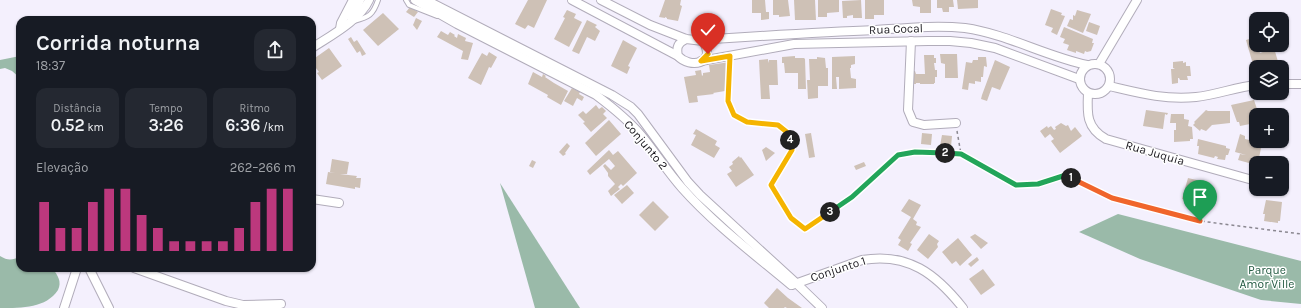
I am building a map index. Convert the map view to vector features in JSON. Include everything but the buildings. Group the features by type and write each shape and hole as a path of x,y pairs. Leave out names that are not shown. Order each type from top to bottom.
{"street":[{"path":"340,26 353,0"},
{"path":"316,45 340,26 353,13 360,0"},
{"path":"340,26 350,22 363,10 369,0"},
{"name":"Conjunto 2","path":"415,0 597,92 631,107 638,114 688,182 697,198"},
{"name":"Conjunto 2","path":"426,0 445,14"},
{"path":"572,0 687,62 694,63 701,61 708,54 707,48 703,41 686,39 650,25 601,0"},
{"path":"1099,64 1137,0"},
{"name":"Rua Cocal","path":"700,40 801,33 950,27 982,31 1087,65"},
{"path":"678,56 676,49 680,42 686,39"},
{"path":"911,41 908,110 913,122 924,125 956,123"},
{"name":"Rua Cocal","path":"701,61 794,44 950,41 995,48 1079,79"},
{"path":"1093,63 1099,64 1104,66 1107,70 1110,81 1105,91 1094,95 1088,93 1081,87 1079,79 1081,71 1087,65 1093,63"},
{"path":"1289,84 1301,84"},
{"path":"1108,86 1156,97 1177,98 1198,97 1241,86 1249,85"},
{"name":"Conjunto 2","path":"597,92 629,122 672,176 697,198 736,239 822,308"},
{"name":"Rua Juquia","path":"1088,93 1088,113 1091,124 1096,132 1106,139 1249,179"},
{"path":"316,200 339,203"},
{"name":"Conjunto 1","path":"794,284 862,260 874,258 900,261 924,270 939,281 955,297 963,308"},
{"path":"64,308 76,272"},
{"path":"91,272 109,308"},
{"path":"145,272 226,301 243,305 281,304"}],"lane":[{"path":"350,22 369,16 375,9 378,0"},
{"path":"406,0 409,5 413,7 441,17 445,14"}],"path":[{"path":"730,56 728,101 734,115 747,122 778,125 788,133 792,150 771,185 791,218 805,229 852,197 898,155 915,152 961,154 1016,185 1038,184 1066,175 1112,198 1200,221 1301,234"},
{"path":"956,123 961,154"}],"green space":[{"path":"16,57 16,74 5,68 0,69 0,60"},
{"path":"500,183 580,308 535,308"},
{"name":"Parque Amor Ville","path":"1118,214 1301,261 1301,304 1261,300 1140,259 1079,232"},
{"path":"0,256 10,260 16,259 16,272 56,273 60,284 58,290 47,300 33,306 0,308"}],"route":[{"path":"708,54 701,61 730,56 730,85 728,101 734,115 747,122 778,125 788,133 792,150 771,185 791,218 805,229 852,197 898,155 915,152 961,154 1016,185 1038,184 1066,175 1112,198 1200,221"}]}
